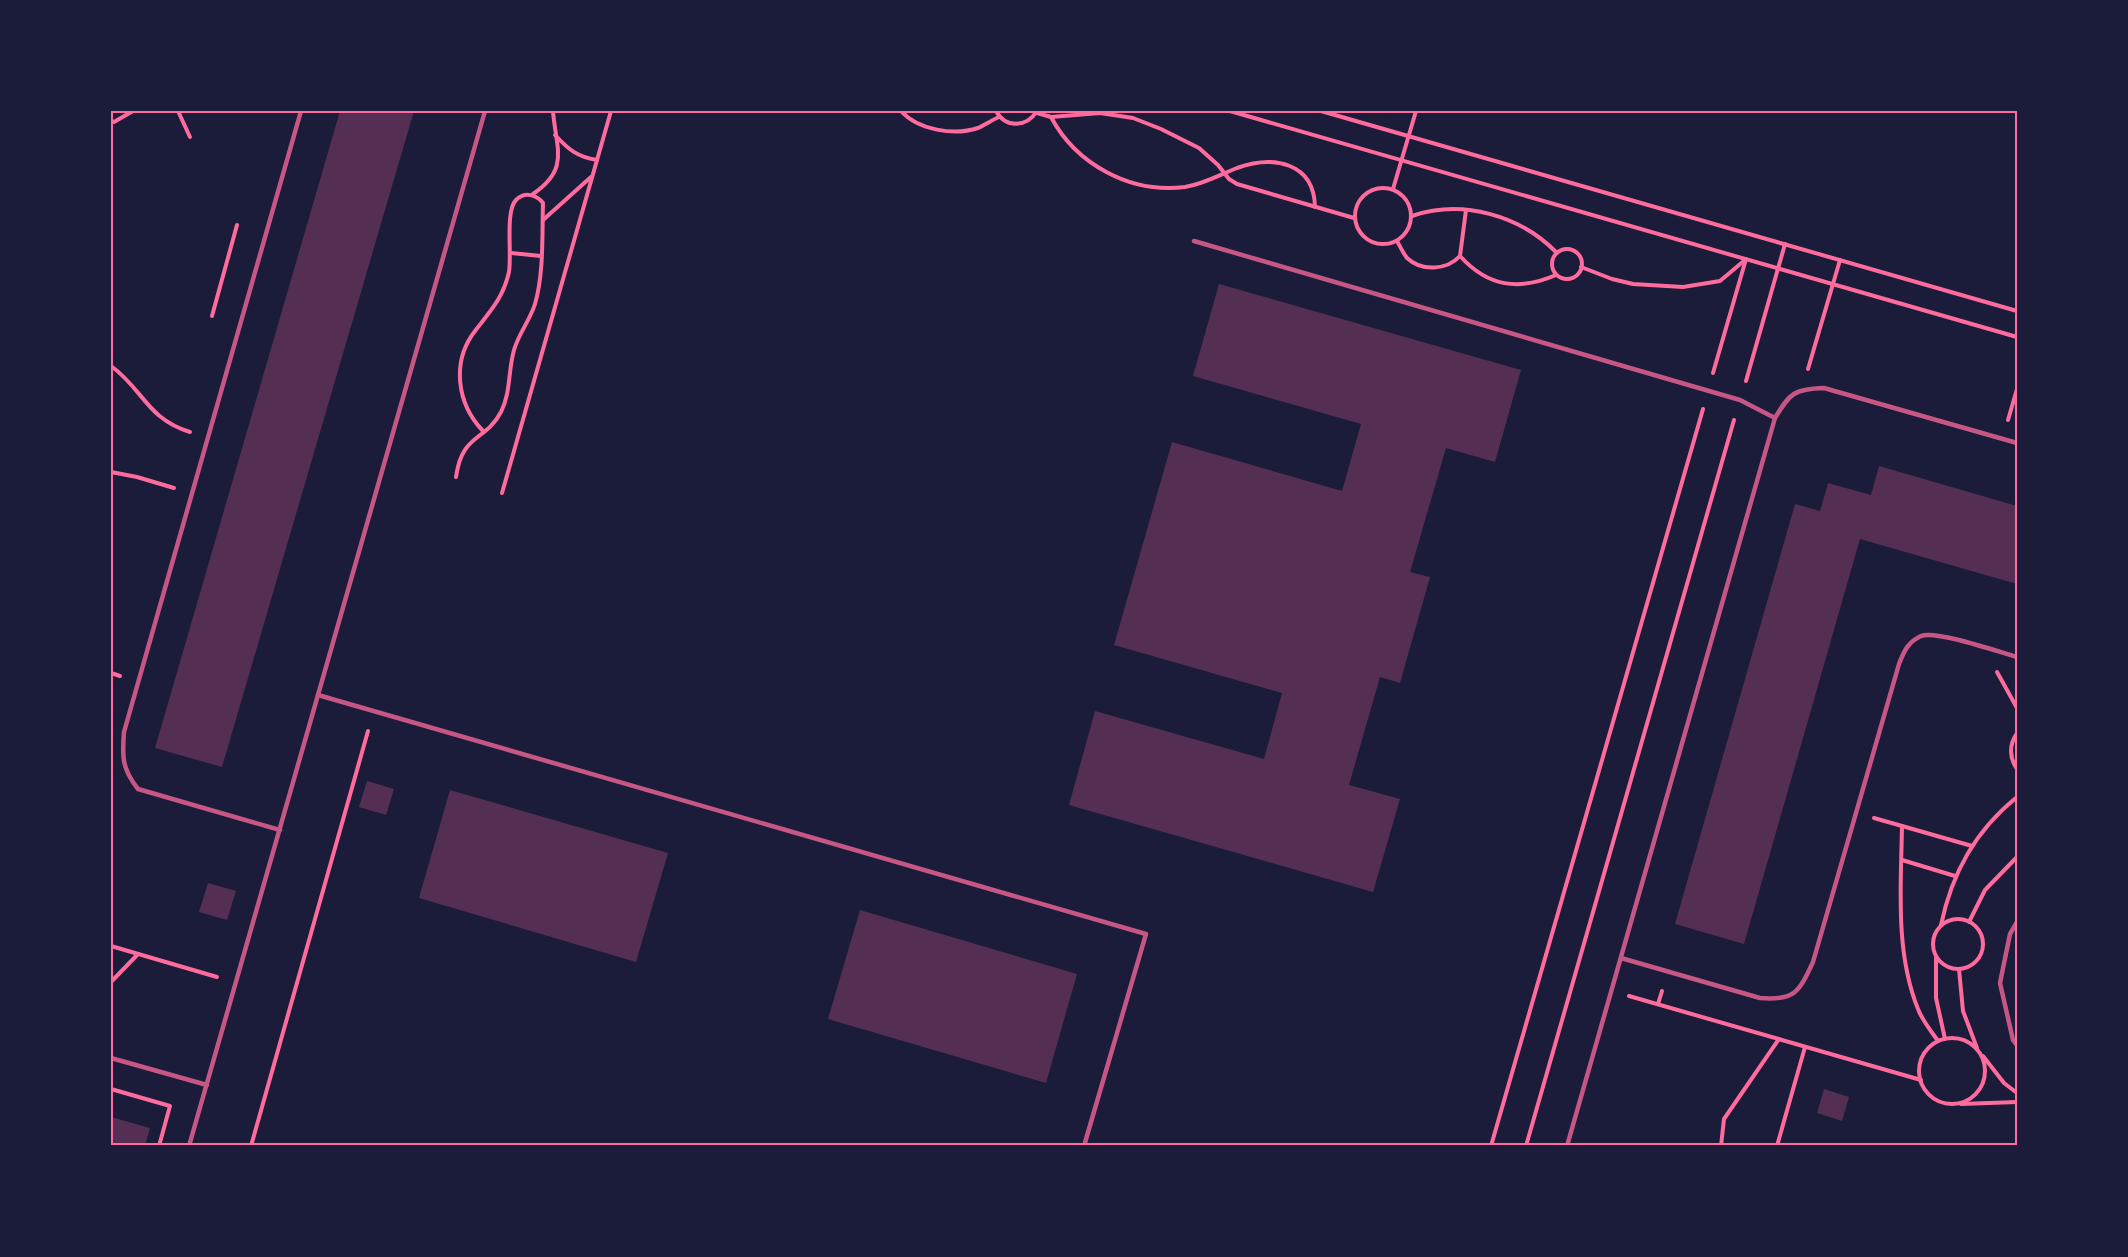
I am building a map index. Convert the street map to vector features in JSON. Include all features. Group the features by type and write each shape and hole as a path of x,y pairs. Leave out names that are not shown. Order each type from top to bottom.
{"lane":[{"path":"280,830 138,789 129,777 122,757 124,732 301,111"},
{"path":"189,1146 484,111"},
{"path":"1194,241 1740,400 1775,418"},
{"path":"1567,1146 1775,418 1786,399 1803,389 1824,387 2017,443"},
{"path":"1621,958 1760,998 1780,999 1801,988 1813,962 1899,664 1907,645 1923,635 1947,637 2017,657"},
{"path":"318,695 1146,934 1084,1146"},
{"path":"2017,922 2010,934 2000,983 2013,1040 2017,1045"},
{"path":"111,1058 207,1085"}],"path":[{"path":"111,121 114,122 133,111"},
{"path":"178,111 190,137"},
{"path":"532,195 548,184 555,174 559,158 553,111"},
{"path":"502,493 611,111"},
{"path":"901,111 926,127 951,132 976,128 999,117"},
{"path":"996,111 999,117 1009,123 1019,124 1030,121 1037,112 1051,117 1100,113 1133,118 1199,148 1237,184 1354,218"},
{"path":"1230,111 2017,337"},
{"path":"1321,111 2017,311"},
{"path":"1393,189 1416,111"},
{"path":"1051,117 1060,134 1080,155 1102,171 1128,182 1156,188 1185,187 1212,180 1254,164 1277,163 1294,167 1304,174 1315,193 1316,207"},
{"path":"555,135 571,151 597,160"},
{"path":"543,221 591,177"},
{"path":"1379,187 1393,189 1403,195 1409,205 1412,216 1407,231 1397,241 1383,245 1369,241 1359,232 1354,218 1356,204 1366,192 1379,187"},
{"path":"456,477 458,461 466,445 483,431 500,414 509,393 513,351 520,331 535,304 541,256 543,203 532,195 524,195 516,199 512,206 509,271 499,298 488,318 474,332 465,349 460,368 460,387 465,406 483,431"},
{"path":"1412,216 1425,212 1458,209 1489,214 1520,225 1547,243 1557,253"},
{"path":"1397,241 1407,257 1420,265 1436,268 1449,264 1460,256 1466,210"},
{"path":"212,316 237,225"},
{"path":"1526,1146 1785,244"},
{"path":"1563,250 1577,253 1581,260 1578,274 1571,279 1563,279 1556,275 1552,268 1552,260 1557,253 1563,250"},
{"path":"511,253 541,256"},
{"path":"1460,256 1483,276 1501,283 1520,285 1538,282 1556,275"},
{"path":"1581,267 1633,284 1683,287 1720,281 1746,259"},
{"path":"1491,1146 1746,259"},
{"path":"1803,389 1840,260"},
{"path":"111,366 124,375 154,413 165,422 208,437"},
{"path":"2002,439 2017,389"},
{"path":"111,472 161,483 191,496"},
{"path":"1983,647 2017,708"},
{"path":"251,1146 374,711"},
{"path":"2017,733 2010,751 2012,762 2017,769"},
{"path":"1945,1039 1936,998 1934,940 1941,926 1955,876 1972,846 1996,816 2017,797"},
{"path":"1856,813 1972,846"},
{"path":"1902,826 1901,919 1906,965 1918,1011 1938,1041"},
{"path":"1970,922 1985,890 2017,857"},
{"path":"1902,860 1955,876"},
{"path":"1936,956 1950,968 1959,969 1976,962 1983,945 1977,928 1970,922 1955,920 1941,926"},
{"path":"111,946 236,983"},
{"path":"111,982 138,954"},
{"path":"1952,1104 1966,1100 1978,1091 1984,1078 1984,1063 1963,1011 1959,969"},
{"path":"1611,991 1920,1080"},
{"path":"2017,1093 2004,1083 1978,1050 1966,1041 1952,1037 1938,1041 1926,1050 1919,1063 1920,1080 1926,1091 1937,1100 1952,1104 2017,1102"},
{"path":"1721,1146 1724,1119 1779,1039"},
{"path":"1777,1146 1805,1047"},
{"path":"111,1089 170,1107 159,1146"}],"building":[{"path":"340,111 414,111 222,767 155,748"},
{"path":"1219,284 1521,370 1495,462 1446,448 1410,572 1430,577 1400,683 1380,677 1349,785 1400,799 1373,892 1069,805 1095,711 1264,759 1282,693 1114,645 1172,442 1342,491 1361,424 1193,376"},
{"path":"1879,466 2017,506 2017,584 1860,539 1744,944 1675,924 1795,504 1820,511 1828,483 1871,495"},
{"path":"367,781 394,789 386,815 359,807"},
{"path":"450,790 668,853 636,962 419,898"},
{"path":"208,883 236,891 227,920 199,912"},
{"path":"860,910 1077,974 1046,1083 828,1019"},
{"path":"1824,1089 1849,1097 1842,1121 1817,1113"},
{"path":"111,1117 150,1128 145,1146 111,1146"}]}
